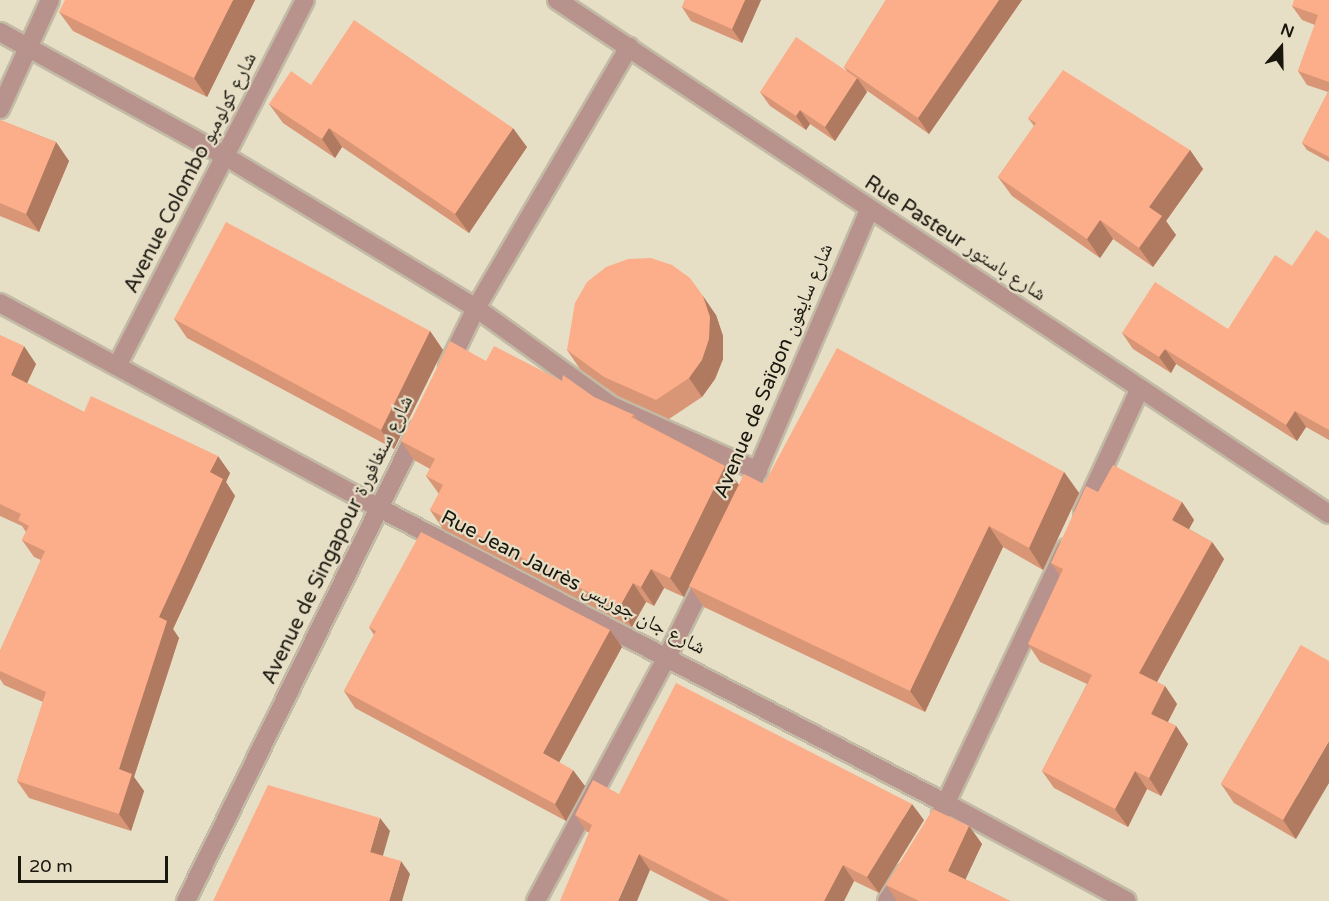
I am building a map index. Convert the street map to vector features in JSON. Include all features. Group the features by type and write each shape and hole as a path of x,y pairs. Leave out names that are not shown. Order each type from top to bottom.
{"street":[{"path":"0,109 30,48 50,0"},
{"name":"Avenue Colombo شارع كولومبو","path":"117,366 304,0"},
{"name":"Rue Pasteur شارع باستور","path":"557,0 869,210 1329,514"},
{"path":"0,32 225,156 476,308 612,406 758,471"},
{"path":"440,382 476,308 629,47"},
{"name":"Avenue de Saïgon شارع سايغون","path":"743,502 869,210"},
{"name":"Rue Jean Jaurès شارع جان جوريس","path":"0,303 379,508 947,804 1127,901"},
{"path":"929,833 947,804 1140,388"},
{"name":"Avenue de Singapour شارع سنغافورة","path":"186,901 425,414"},
{"path":"536,901 667,657 712,564"},
{"path":"887,901 911,862"}],"building":[{"path":"65,0 233,0 194,78 59,12"},
{"path":"685,0 745,0 732,29 682,7"},
{"path":"886,0 999,0 918,118 844,67"},
{"path":"1294,0 1329,0 1329,82 1298,71 1318,15 1292,6"},
{"path":"354,20 513,128 455,214 329,128 322,139 269,104 291,71 311,85"},
{"path":"796,37 857,78 825,127 800,110 796,116 760,92"},
{"path":"1063,70 1190,150 1149,207 1162,216 1139,248 1100,220 1087,239 998,177 1036,123 1028,118"},
{"path":"1329,90 1329,157 1302,143"},
{"path":"0,120 56,142 26,214 0,203"},
{"path":"226,222 430,331 381,430 174,319"},
{"path":"1316,230 1329,239 1329,430 1295,411 1286,425 1165,349 1159,357 1122,333 1155,282 1228,329 1275,255 1292,266"},
{"path":"651,258 672,265 690,278 703,296 710,317 709,339 702,360 689,378 656,400 604,377 567,350 575,303 587,282 606,267 628,259"},
{"path":"0,335 24,346 11,375 84,412 91,396 218,456 210,472 223,479 159,617 167,621 119,769 132,774 119,814 17,781 46,692 0,671 0,651 45,551 22,540 29,526 18,520 21,514 0,504"},
{"path":"450,341 486,361 494,346 562,381 563,375 594,397 634,415 631,417 725,466 670,578 651,569 641,587 633,583 619,608 430,510 443,485 426,476 435,459 401,441"},
{"path":"837,348 1064,472 1029,548 989,526 910,691 689,586 744,474 764,484"},
{"path":"1113,465 1182,502 1172,520 1212,542 1139,673 1165,686 1151,714 1176,726 1149,778 1135,771 1115,809 1042,771 1092,675 1028,644 1063,569 1051,563 1086,486 1098,492"},
{"path":"421,532 610,630 543,753 573,770 555,804 344,691 376,631 369,627"},
{"path":"1301,645 1329,661 1329,741 1283,820 1221,784"},
{"path":"676,683 912,804 867,877 843,865 824,901 730,901 639,854 618,901 560,901 592,825 575,815 593,780 619,794"},
{"path":"268,785 380,818 370,852 401,861 389,901 213,901"},
{"path":"933,809 969,826 948,871 1010,901 919,901 886,885"}]}
